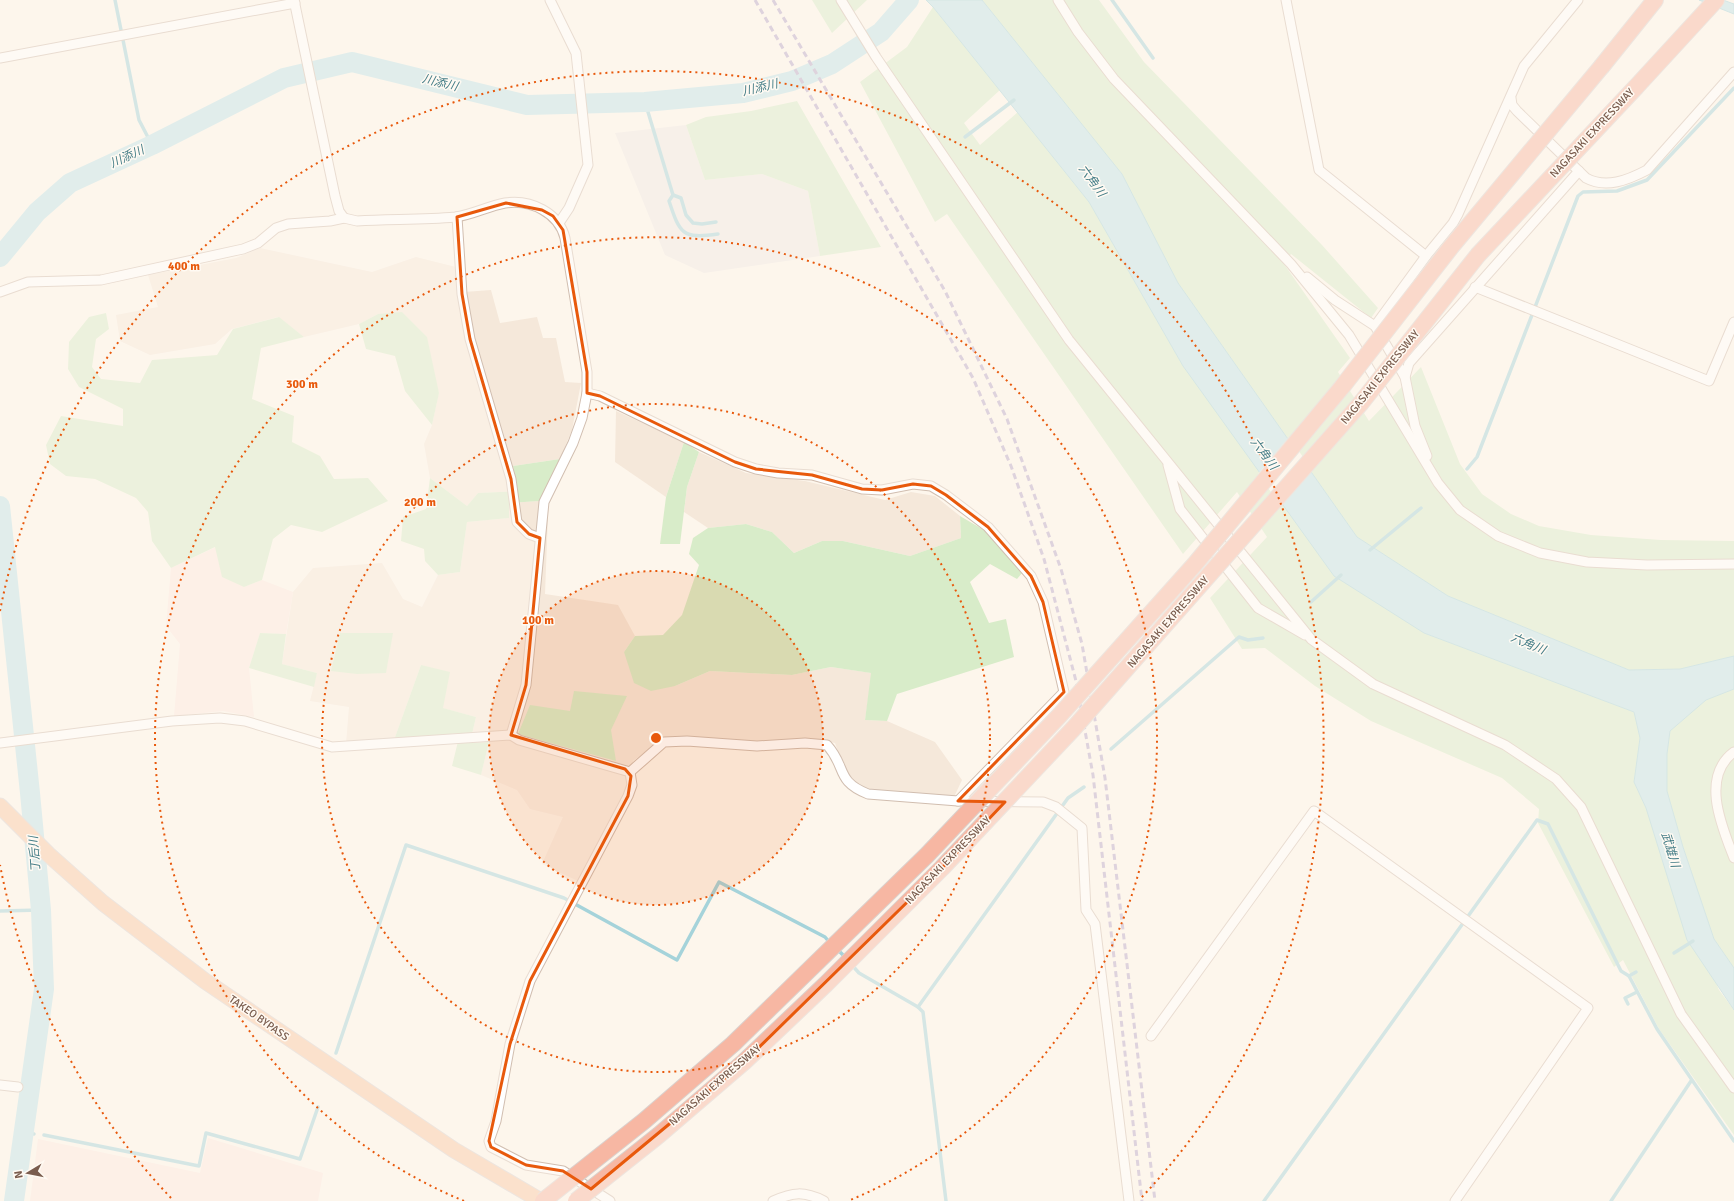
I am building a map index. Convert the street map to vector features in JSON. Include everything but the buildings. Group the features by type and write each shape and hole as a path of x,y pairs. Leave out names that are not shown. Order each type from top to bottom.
{"highway":[{"name":"NAGASAKI EXPRESSWAY","path":"542,1201 644,1121 733,1044 927,855 1060,715 1200,558 1342,387 1451,247 1655,0"},
{"name":"NAGASAKI EXPRESSWAY","path":"576,1201 659,1135 744,1062 826,984 958,850 1073,729 1355,408 1478,255 1716,0"},
{"name":"TAKEO BYPASS","path":"0,806 48,854 103,903 205,981 454,1150 542,1201"}],"street":[{"path":"550,0 576,53 586,129 588,165 569,208 559,223"},
{"path":"841,0 876,57 1069,340 1311,639"},
{"path":"1058,0 1078,32 1114,79 1291,264 1349,335 1438,483 1460,510 1498,536 1540,553 1587,562 1646,565 1734,564"},
{"path":"1286,0 1319,170 1426,256"},
{"path":"1375,326 1455,218 1511,98 1524,66 1578,0"},
{"path":"0,58 295,1 335,196 339,211 344,218"},
{"path":"1511,98 1512,105 1517,112 1586,178 1595,182 1613,182 1629,180 1647,170 1734,72"},
{"path":"1404,377 1409,363 1579,171"},
{"path":"4,290 28,282 101,280 243,249 258,243 276,228 288,224 330,221 344,218 357,221 457,217 506,203 520,203 542,210 553,216 559,223 565,238 587,372 587,393 582,418 573,442 544,502 537,588 526,685 511,735"},
{"path":"457,217 462,294 470,339 511,480 517,522 529,534 540,538"},
{"path":"1291,264 1335,300 1375,326 1404,377 1414,426 1438,483"},
{"path":"1475,287 1709,381 1734,322"},
{"path":"587,393 600,396 735,462 756,469 812,475 862,489 882,490 913,484 931,486 946,494 988,527 1031,576 1043,602 1064,692 958,801"},
{"path":"1166,461 1180,509 1258,608 1311,639 1372,684 1505,745 1556,779 1581,807 1681,1014 1734,1088"},
{"path":"0,743 172,721 220,718 245,722 332,747 511,735 519,740 630,772"},
{"path":"630,772 664,742 687,741 757,746 805,743 827,745 836,755 844,779 854,788 868,794 958,801 1043,802 1056,807 1065,813 1082,828 1086,910 1095,924 1129,1201"},
{"path":"1734,752 1719,769 1716,791 1721,824 1734,858"},
{"path":"610,1201 563,1171 526,1165 491,1147 490,1144 510,1044 530,981 628,796 632,785 630,772"},
{"path":"1151,1036 1314,811 1588,1008 1455,1201"},
{"path":"0,1085 18,1087"},
{"path":"773,1201 789,1194 810,1194 824,1201"}],"highlighted area":[{"path":"506,203 542,210 553,216 563,230 587,372 587,393 600,396 735,462 756,469 812,475 862,489 882,490 913,484 931,486 946,495 988,527 1031,576 1043,602 1064,692 958,801 1005,802 942,868 744,1062 591,1189 563,1171 526,1165 491,1147 489,1141 510,1044 530,981 628,796 631,776 625,769 511,735 526,685 540,538 529,534 517,522 511,479 470,339 462,294 457,217"}],"shaded area":[{"path":"686,125 705,180 762,174 808,191 820,256 704,273 665,255 615,133"},
{"path":"260,248 372,272 416,257 464,269 464,292 491,290 500,323 537,317 543,338 556,338 565,382 581,383 572,430 560,459 513,466 518,491 478,493 467,506 430,478 424,444 432,425 439,392 378,314 359,324 304,337 278,317 232,329 215,344 150,355 120,341 116,315 158,307 148,275 236,258"},
{"path":"616,411 684,442 666,497 615,462"},
{"path":"699,452 746,473 805,481 885,500 911,492 935,496 960,516 961,538 910,556 843,541 822,541 794,553 772,532 746,524 708,528 684,512 687,487"},
{"path":"539,501 548,515 545,594 618,605 635,636 624,652 675,686 710,671 792,675 831,667 872,673 865,720 887,721 935,742 962,780 954,797 868,791 848,779 835,743 809,738 758,743 665,737 633,761 625,795 578,881 542,864 563,817 530,809 517,790 481,775 489,742 470,743 476,717 442,708 421,665 394,740 346,744 349,707 310,701 317,673 282,664 293,592 313,568 382,563 403,599 422,607 438,575 460,572 467,522 509,518 509,503"},
{"path":"216,547 244,587 262,580 293,592 286,634 260,633 249,668 254,717 223,711 174,716 180,644 166,626 171,568"},
{"path":"208,1138 323,1173 318,1201 30,1201 38,1139 200,1173"}],"green space":[{"path":"812,0 867,0 832,33"},
{"path":"982,0 1099,0 1144,62 1322,245 1378,308 1371,318 1291,254 1284,264 1350,358 1338,372 1369,421 1421,367 1460,464 1482,494 1511,514 1539,526 1591,535 1661,540 1734,541 1734,656 1680,669 1629,670 1448,596 1357,537 1178,283 1122,174"},
{"path":"933,7 1000,90 964,123 980,145 1018,112 1089,202 1183,366 1424,633 1634,712 1640,738 1634,782 1646,808 1719,990 1734,1010 1734,1135 1659,1029 1623,960 1614,967 1538,823 1539,809 1502,778 1371,721 1315,686 1265,648 1242,649 1210,598 1267,537 1237,492 1183,554 947,214 935,222 860,82 907,47"},
{"path":"797,101 881,247 820,256 808,191 762,174 705,180 686,125 706,117 751,111"},
{"path":"402,312 427,337 439,393 432,425 405,391 395,356 366,349 359,324 378,314"},
{"path":"106,313 109,329 96,339 92,367 101,379 140,383 152,360 217,355 233,329 279,317 304,337 261,348 252,399 294,416 292,442 320,456 334,479 368,478 388,501 322,532 291,525 273,539 262,580 244,587 222,577 215,547 171,568 152,541 148,512 136,498 95,479 66,476 50,464 46,445 61,416 123,426 123,409 79,387 68,369 69,342 89,317"},
{"path":"684,442 699,452 687,487 680,544 660,544 666,497"},
{"path":"560,459 539,501 509,503 509,518 467,522 460,572 438,575 425,561 424,549 401,541 403,517 426,509 430,478 467,506 478,493 518,491 513,466"},
{"path":"960,516 989,533 1023,572 1017,579 990,564 970,582 989,623 1006,619 1014,657 897,694 887,721 865,720 871,673 831,667 792,675 710,671 675,686 651,691 634,683 624,652 635,636 663,635 682,615 699,565 689,554 693,538 708,528 746,524 772,532 794,553 822,541 843,541 910,556 961,538"},
{"path":"260,633 286,634 282,664 317,673 314,687 249,668"},
{"path":"340,633 393,633 386,673 357,674 331,671"},
{"path":"421,665 450,672 443,708 476,717 470,743 489,742 481,775 452,766 460,733 394,740"},
{"path":"1734,689 1734,968 1714,939 1683,847 1667,791 1667,754 1670,731 1705,700"},
{"path":"574,691 627,696 611,730 616,761 518,734 530,705 570,711"}],"water":[{"path":"926,0 982,0 1122,174 1178,283 1357,537 1448,596 1629,670 1680,669 1734,656 1734,689 1706,700 1670,731 1667,754 1667,791 1683,847 1714,939 1734,968 1734,1010 1687,940 1646,808 1634,782 1640,738 1634,712 1424,633 1334,576 1183,366 1089,202"},
{"path":"1699,0 1723,0 1734,4 1734,14"}],"pier":[{"path":"1289,437 1312,470 1281,506 1258,474"}],"waterway":[{"path":"115,0 139,120 152,145"},
{"name":"川添川","path":"0,257 37,212 70,183 152,145 284,78 352,62 527,105 645,102 743,93 792,81 832,64 881,32 909,0"},
{"path":"1112,0 1153,58"},
{"path":"1467,469 1477,457 1578,196 1583,192 1617,191 1647,180 1734,88"},
{"path":"965,137 1014,100"},
{"path":"645,102 673,195 669,201 676,221 684,232 690,234 697,236 718,234"},
{"path":"673,195 681,198 686,215 693,223 702,224 716,222"},
{"name":"丁后川","path":"0,506 41,910 44,989 14,1201"},
{"path":"1370,550 1421,508"},
{"path":"1311,602 1341,575"},
{"path":"1111,749 1239,637 1248,640 1263,638"},
{"path":"918,1007 1068,798 1084,787"},
{"path":"1264,1201 1537,820 1548,824 1621,971 1629,976"},
{"path":"336,1053 406,845 564,898 677,960 719,882 825,937 830,943"},
{"path":"0,911 41,910"},
{"path":"1674,953 1693,941"},
{"path":"836,948 846,958"},
{"path":"851,964 859,973 918,1007 923,1012 946,1201"},
{"path":"1636,972 1629,976 1657,1029 1734,1141"},
{"path":"1628,1004 1625,998 1637,992"},
{"path":"1611,1201 1691,1081"},
{"path":"44,1135 199,1166 206,1133 300,1159 318,1107"},
{"path":"24,1132 34,1134"}],"railway":[{"path":"755,0 973,378 1011,466 1044,559 1076,681 1093,775 1142,1201"},
{"path":"773,0 945,291 1007,419 1061,569 1082,644 1105,778 1155,1201"}],"water label":[{"name":"六角川","path":"1092,181"},
{"name":"六角川","path":"1264,454"},
{"name":"六角川","path":"1528,644"},
{"name":"武雄川","path":"1670,850"}]}
